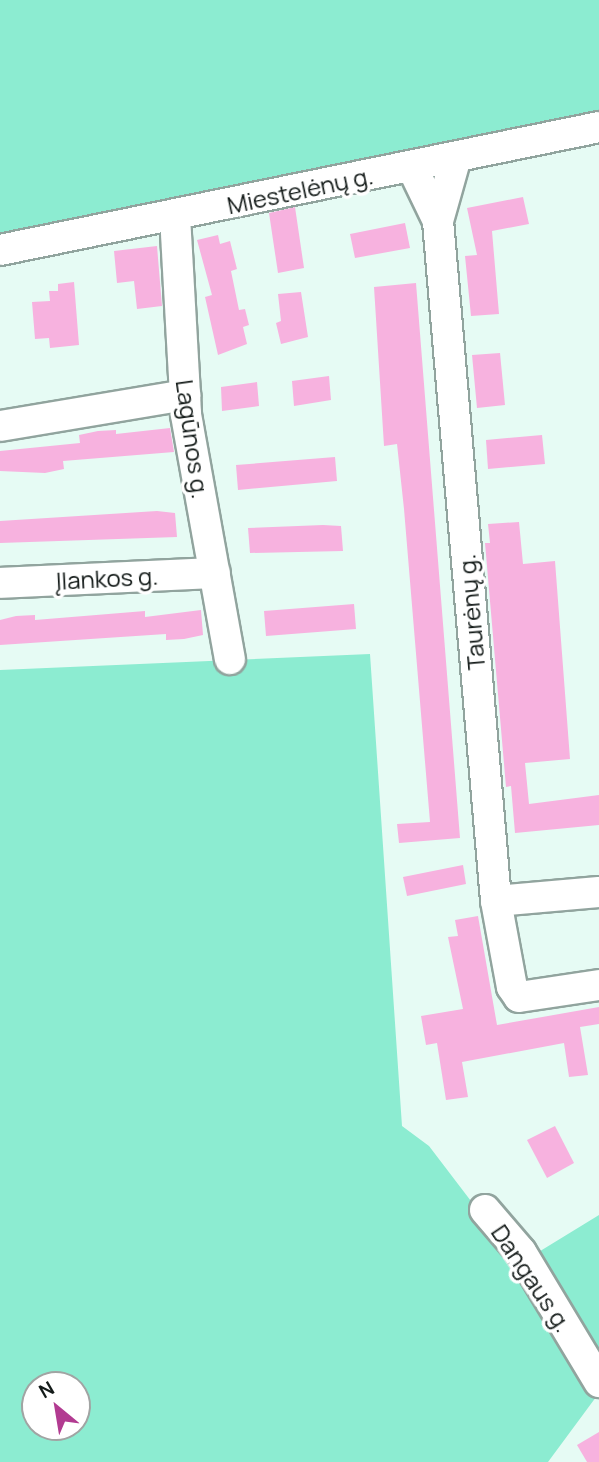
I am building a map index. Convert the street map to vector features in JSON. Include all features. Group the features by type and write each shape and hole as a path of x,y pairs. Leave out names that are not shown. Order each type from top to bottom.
{"street":[{"name":"Miestelėnų g.","path":"0,250 599,127"},
{"name":"Taurėnų g.","path":"456,157 438,221 496,901 512,987 519,997 599,985"},
{"name":"Taurėnų g.","path":"412,167 438,221"},
{"name":"Lagūnos g.","path":"175,216 185,396 230,659"},
{"path":"0,426 185,396"},
{"name":"Įlankos g.","path":"0,583 215,573"},
{"path":"496,901 599,892"},
{"name":"Dangaus g.","path":"485,1210 521,1252 599,1382"}],"green space":[{"path":"0,0 599,0 599,116 0,236"},
{"path":"370,654 402,1126 429,1146 519,1264 599,1215 599,1393 548,1462 0,1462 0,670"}],"building":[{"path":"523,197 529,224 492,231 499,314 471,316 465,256 477,255 467,208"},
{"path":"295,207 304,268 278,273 269,213"},
{"path":"405,223 410,248 355,258 350,234"},
{"path":"218,235 220,244 230,241 237,269 231,271 239,310 245,309 249,325 243,327 247,344 218,355 205,297 212,295 197,240"},
{"path":"157,246 162,306 137,309 134,281 117,283 114,251"},
{"path":"74,282 79,345 50,348 49,338 35,339 32,302 50,301 49,291 58,291 58,284"},
{"path":"416,283 460,838 399,843 397,824 430,822 404,509 397,444 384,446 374,287"},
{"path":"301,292 308,337 281,344 276,323 281,321 278,294"},
{"path":"500,353 505,405 477,408 472,355"},
{"path":"329,376 331,400 294,406 292,381"},
{"path":"257,382 259,406 222,411 221,387"},
{"path":"170,428 174,452 63,461 64,469 45,473 0,471 0,451 80,443 79,435 98,431 116,430 116,434"},
{"path":"542,435 545,464 488,469 486,440"},
{"path":"335,457 337,481 238,490 236,465"},
{"path":"157,511 175,513 177,537 0,543 0,521"},
{"path":"519,522 523,564 555,561 570,759 525,763 529,804 599,795 599,825 515,833 511,786 506,787 485,543 490,543 488,524"},
{"path":"341,526 343,551 250,553 248,528"},
{"path":"354,604 356,629 266,636 264,611"},
{"path":"201,610 203,635 184,639 166,640 166,634 0,645 0,620 16,616 35,615 35,620 145,611 145,617"},
{"path":"463,865 466,884 407,896 403,877"},
{"path":"478,916 497,1025 599,1007 599,1024 580,1027 588,1075 569,1077 564,1043 462,1062 468,1097 446,1100 437,1043 426,1045 421,1016 463,1009 448,937 458,936 455,920"},
{"path":"555,1126 574,1163 547,1178 527,1140"},
{"path":"599,1432 599,1462 587,1462 577,1445"}]}
